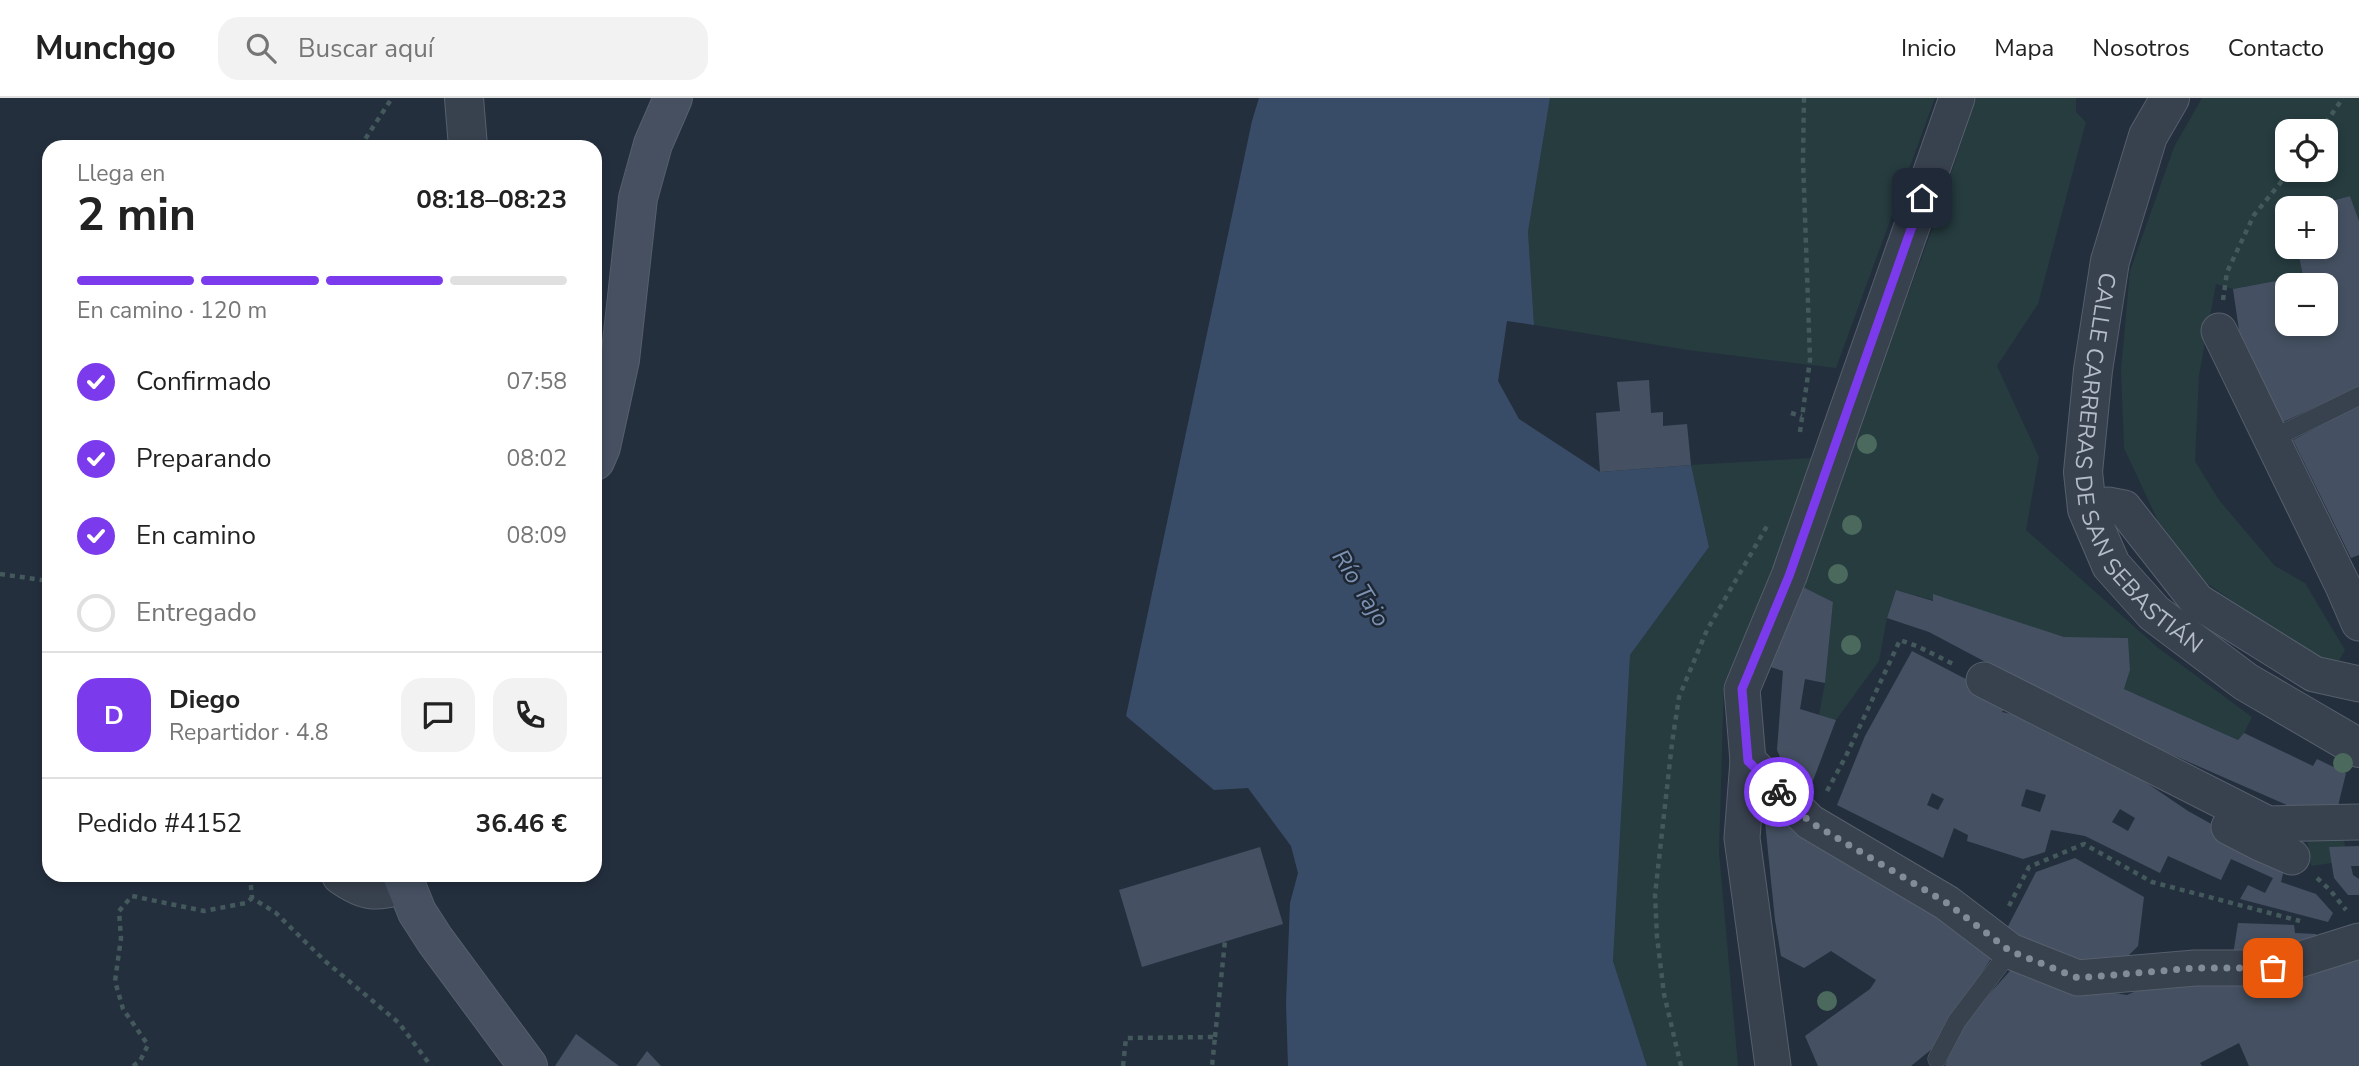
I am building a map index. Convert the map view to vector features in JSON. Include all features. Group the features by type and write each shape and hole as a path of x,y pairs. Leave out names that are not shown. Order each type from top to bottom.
{"main road":[{"path":"602,442 620,360 638,198 653,144 673,98"},
{"path":"404,882 417,912 435,940 527,1066"}],"street":[{"path":"464,98 467,140"},
{"path":"1773,1066 1742,838 1748,761 1742,689 1789,576 1957,98"},
{"name":"CALLE CARRERAS DE SAN SEBASTIÁN","path":"2170,98 2148,136 2110,261 2093,370 2083,472 2087,509 2111,565 2154,613 2246,682 2359,748"},
{"path":"2219,331 2272,439 2351,582 2359,623"},
{"path":"2087,509 2108,505 2124,508 2197,601 2314,674 2359,684"},
{"path":"1984,680 2268,824 2359,822"},
{"path":"2101,739 2109,754 2200,811 2292,857"},
{"path":"1748,761 1810,822 1947,903 2001,945 2078,978 2195,968 2273,968 2355,929"},
{"path":"351,882 379,891 397,882"}],"lane":[{"path":"2272,439 2359,396"},
{"path":"1937,1059 2001,945"}],"path":[{"path":"365,140 393,98"},
{"path":"1798,439 1810,360 1803,160 1804,98"},
{"path":"2328,119 2343,98"},
{"path":"2219,331 2227,272 2254,215 2281,182"},
{"path":"1681,1066 1664,994 1655,895 1675,720 1679,697 1707,630 1771,520"},
{"path":"0,574 42,580"},
{"path":"1810,822 1846,756 1900,640 1984,680"},
{"path":"2001,945 2029,867 2084,844 2152,881 2239,906"},
{"path":"2292,857 2330,890 2355,929"},
{"path":"251,882 252,898"},
{"path":"133,1066 140,1061 148,1045 123,1009 115,981 121,938 119,911 132,896 204,911 246,903 252,898"},
{"path":"252,898 276,913 324,961 400,1023 431,1066"},
{"path":"1212,1066 1225,941"},
{"path":"1123,1066 1126,1038 1214,1037"}],"green space":[{"path":"1550,98 1935,98 1836,368 1688,350 1534,325 1528,232"},
{"path":"1976,98 2076,98 2076,112 2086,122 2038,304 1997,366 2039,457 2026,530 2157,647 2252,717 2238,740 2124,689 2130,670 2128,638 2064,637 1896,590 1887,618 1879,661 1836,720 1819,715 1833,602 1799,585 1935,222"},
{"path":"2202,98 2359,98 2359,221 2350,196 2338,199 2338,196 2275,196 2275,259 2299,259 2302,273 2275,273 2275,281 2233,289 2216,284 2199,375 2195,461 2219,500 2275,566 2305,583 2345,650 2337,664 2324,664 2205,582 2158,521 2124,448 2121,370 2130,271 2174,147"},
{"path":"1811,458 1779,561 1724,683 1719,852 1738,1066 1647,1066 1613,961 1630,655 1709,547 1691,465"},
{"path":"2342,831 2345,846 2332,863 2311,866 2307,837"}],"water":[{"name":"Río Tajo","path":"1259,98 1550,98 1528,232 1534,325 1507,321 1498,381 1519,419 1600,472 1691,465 1709,547 1630,655 1613,961 1647,1066 1288,1066 1286,1003 1290,903 1298,873 1291,846 1248,788 1214,790 1126,716"}],"building":[{"path":"2350,196 2359,221 2359,387 2279,424 2242,351 2233,289 2275,281 2275,336 2338,336 2338,273 2302,273 2299,259 2338,259 2338,199"},
{"path":"1649,380 1651,413 1663,412 1663,426 1687,424 1691,465 1600,472 1596,413 1620,411 1617,382"},
{"path":"2359,405 2359,555 2351,558 2293,440"},
{"path":"1799,585 1833,602 1825,683 1805,679 1800,709 1836,720 1806,799 1794,791 1777,750 1783,671 1764,665"},
{"path":"1896,590 1933,601 1933,594 2064,637 2128,638 2130,670 2124,689 2238,740 2244,733 2313,766 2317,759 2346,773 2337,810 2305,813 2102,724 1929,632 1887,618"},
{"path":"1912,651 2008,701 2002,712 2024,717 2098,750 2188,811 2285,865 2281,882 2316,894 2333,913 2328,922 2240,899 2248,885 2265,893 2273,878 2231,859 2221,880 2168,856 2160,873 2085,836 2051,830 2045,852 2023,859 1967,841 1968,835 1954,828 1943,858 1837,805 1865,736","holes":["2026,789 2046,795 2040,812 2021,806","1932,793 1944,799 1938,810 1927,805","2120,809 2135,818 2128,831 2112,822"]},
{"path":"1765,822 1798,822 1996,951 1932,1049 1911,1066 1818,1066 1805,1036 1870,989 1876,980 1831,951 1804,968 1781,956"},
{"path":"2359,846 2359,866 2351,866 2353,875 2359,879 2359,895 2348,895 2334,878 2329,847"},
{"path":"1260,847 1283,924 1142,967 1119,890"},
{"path":"2075,858 2144,897 2138,946 2128,956 2076,968 2003,936 2036,872"},
{"path":"2238,923 2294,925 2295,933 2316,934 2315,951 2233,955"},
{"path":"2359,952 2359,1066 2249,1066 2239,1043 2200,1063 2202,1066 1945,1066 1955,1039 1974,1011 2017,963 2073,986 2127,995 2163,979"},
{"path":"576,1034 619,1066 555,1066"},
{"path":"647,1051 661,1066 636,1066"}],"way so far":[{"path":"1779,792 1810,822 1947,903 2010,951 2078,978 2195,968 2273,968"}],"route":[{"path":"1779,792 1748,761 1742,689 1789,576 1922,198"}]}
